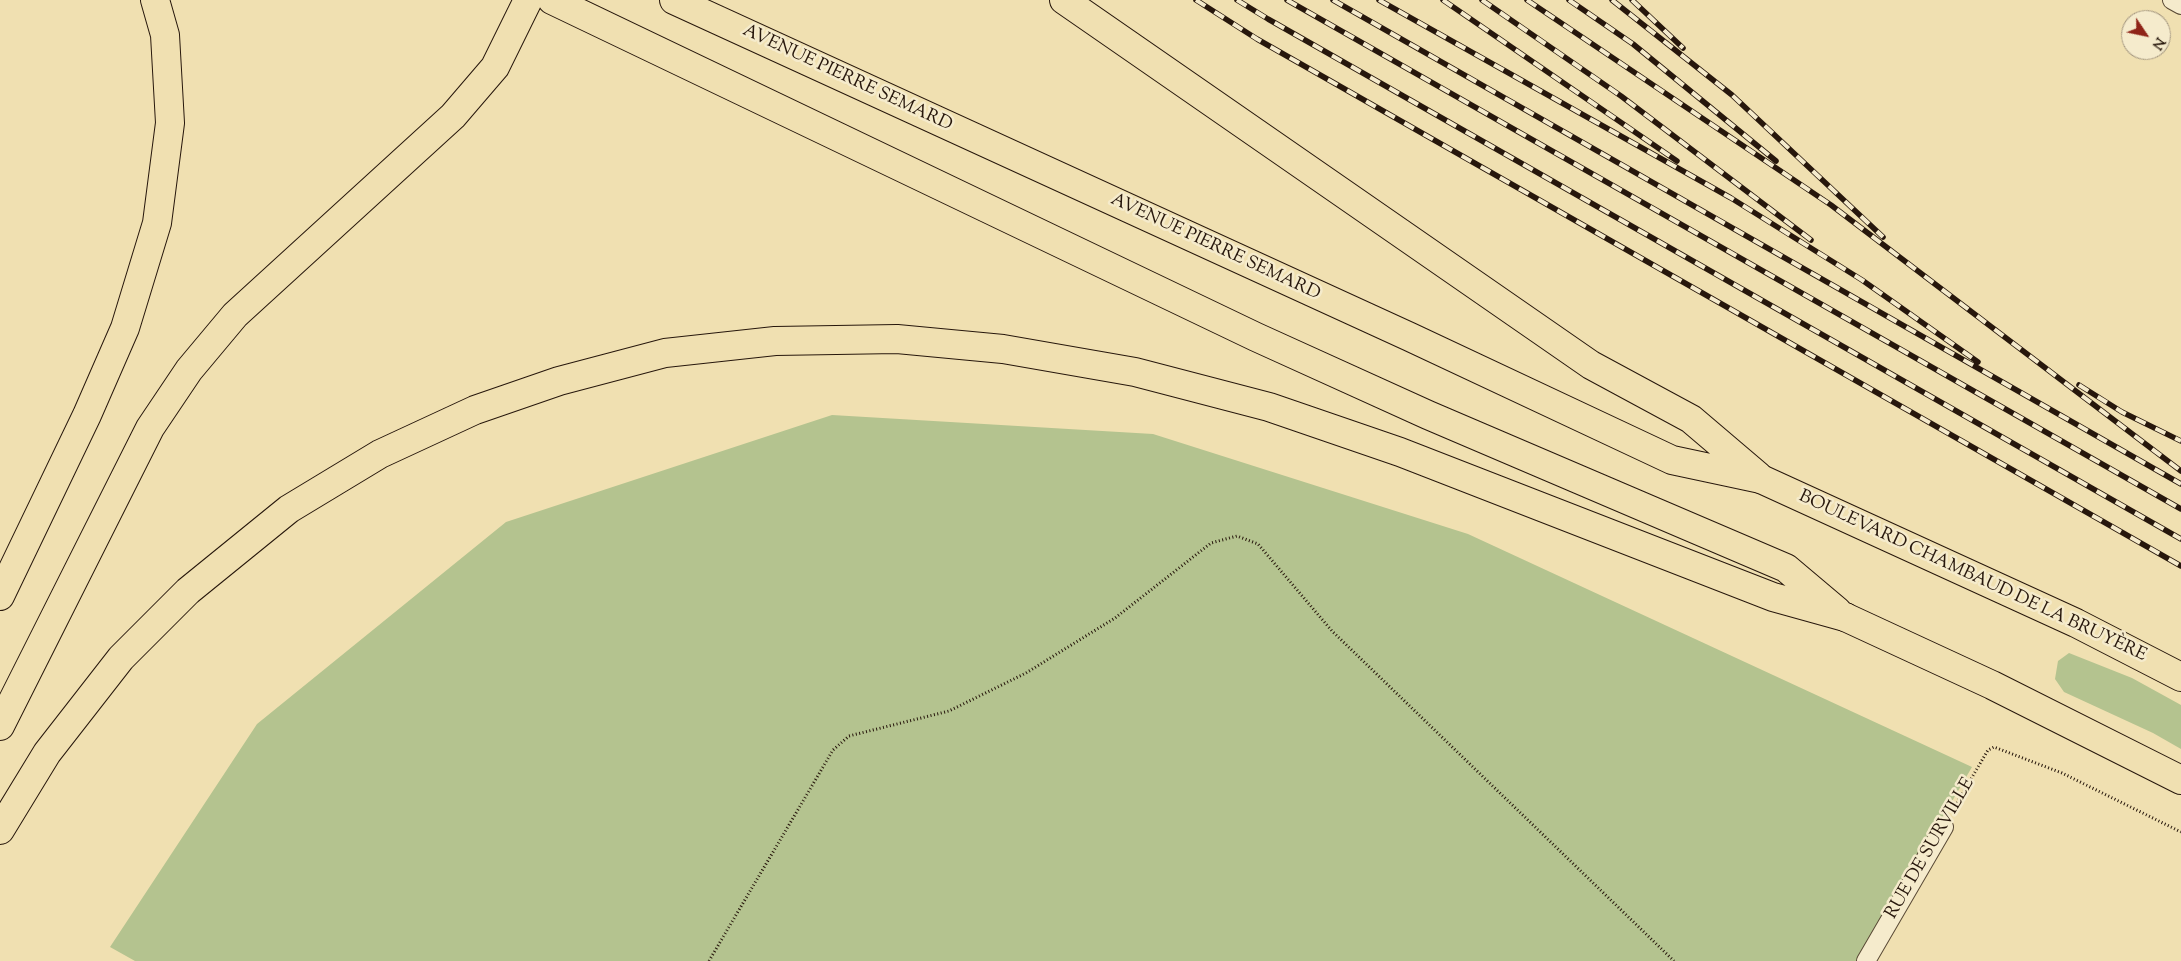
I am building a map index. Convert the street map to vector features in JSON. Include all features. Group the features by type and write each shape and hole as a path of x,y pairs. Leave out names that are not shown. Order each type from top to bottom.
{"main road":[{"path":"0,596 87,415 125,328 157,222 170,123 165,35 155,0"},
{"path":"0,726 150,428 189,370 235,315 453,116 495,67 528,0"},
{"path":"552,0 1256,337 1428,415 1786,568 1845,618"},
{"name":"AVENUE PIERRE SEMARD","path":"674,0 1410,337 1672,460 1761,479"},
{"path":"1064,0 1591,365 1691,419 1761,479"},
{"path":"0,830 47,753 121,658 188,591 289,509 380,454 475,410 559,381 665,353 775,341 897,339 1003,349 1135,372 1269,408 1400,452 1773,597 1845,618 1992,685 2181,780"},
{"name":"BOULEVARD CHAMBAUD DE LA BRUYÈRE","path":"1761,479 2076,623 2181,677"}],"lane":[{"path":"2172,0 2181,5"},
{"name":"RUE DE SURVILLE","path":"1866,961 1944,827"}],"path":[{"path":"709,961 833,750 849,736 948,711 1026,673 1116,618 1211,543 1237,536 1258,544 1332,631 1674,961"},
{"name":"RUE DE SURVILLE","path":"1944,827 1988,750 1994,747 2070,777 2181,832"}],"green space":[{"path":"832,415 1153,434 1468,534 1972,767 1859,961 135,961 110,947 257,724 506,522"},
{"path":"2069,653 2132,678 2181,705 2181,749 2153,733 2064,692 2055,679 2058,661"}],"railway":[{"path":"1196,0 1257,39 2181,566"},
{"path":"1237,0 2181,539"},
{"path":"1287,0 2181,509"},
{"path":"1333,0 2181,484"},
{"path":"1379,0 1731,198 1862,280 1978,362"},
{"path":"1443,0 1677,161"},
{"path":"1482,0 1621,96 1811,240"},
{"path":"1527,0 1831,205 2181,471"},
{"path":"1569,0 1633,44 1776,161"},
{"path":"1612,0 1732,95 1883,237"},
{"path":"1632,0 1683,48"},
{"path":"2079,385 2122,412 2181,441"}]}
